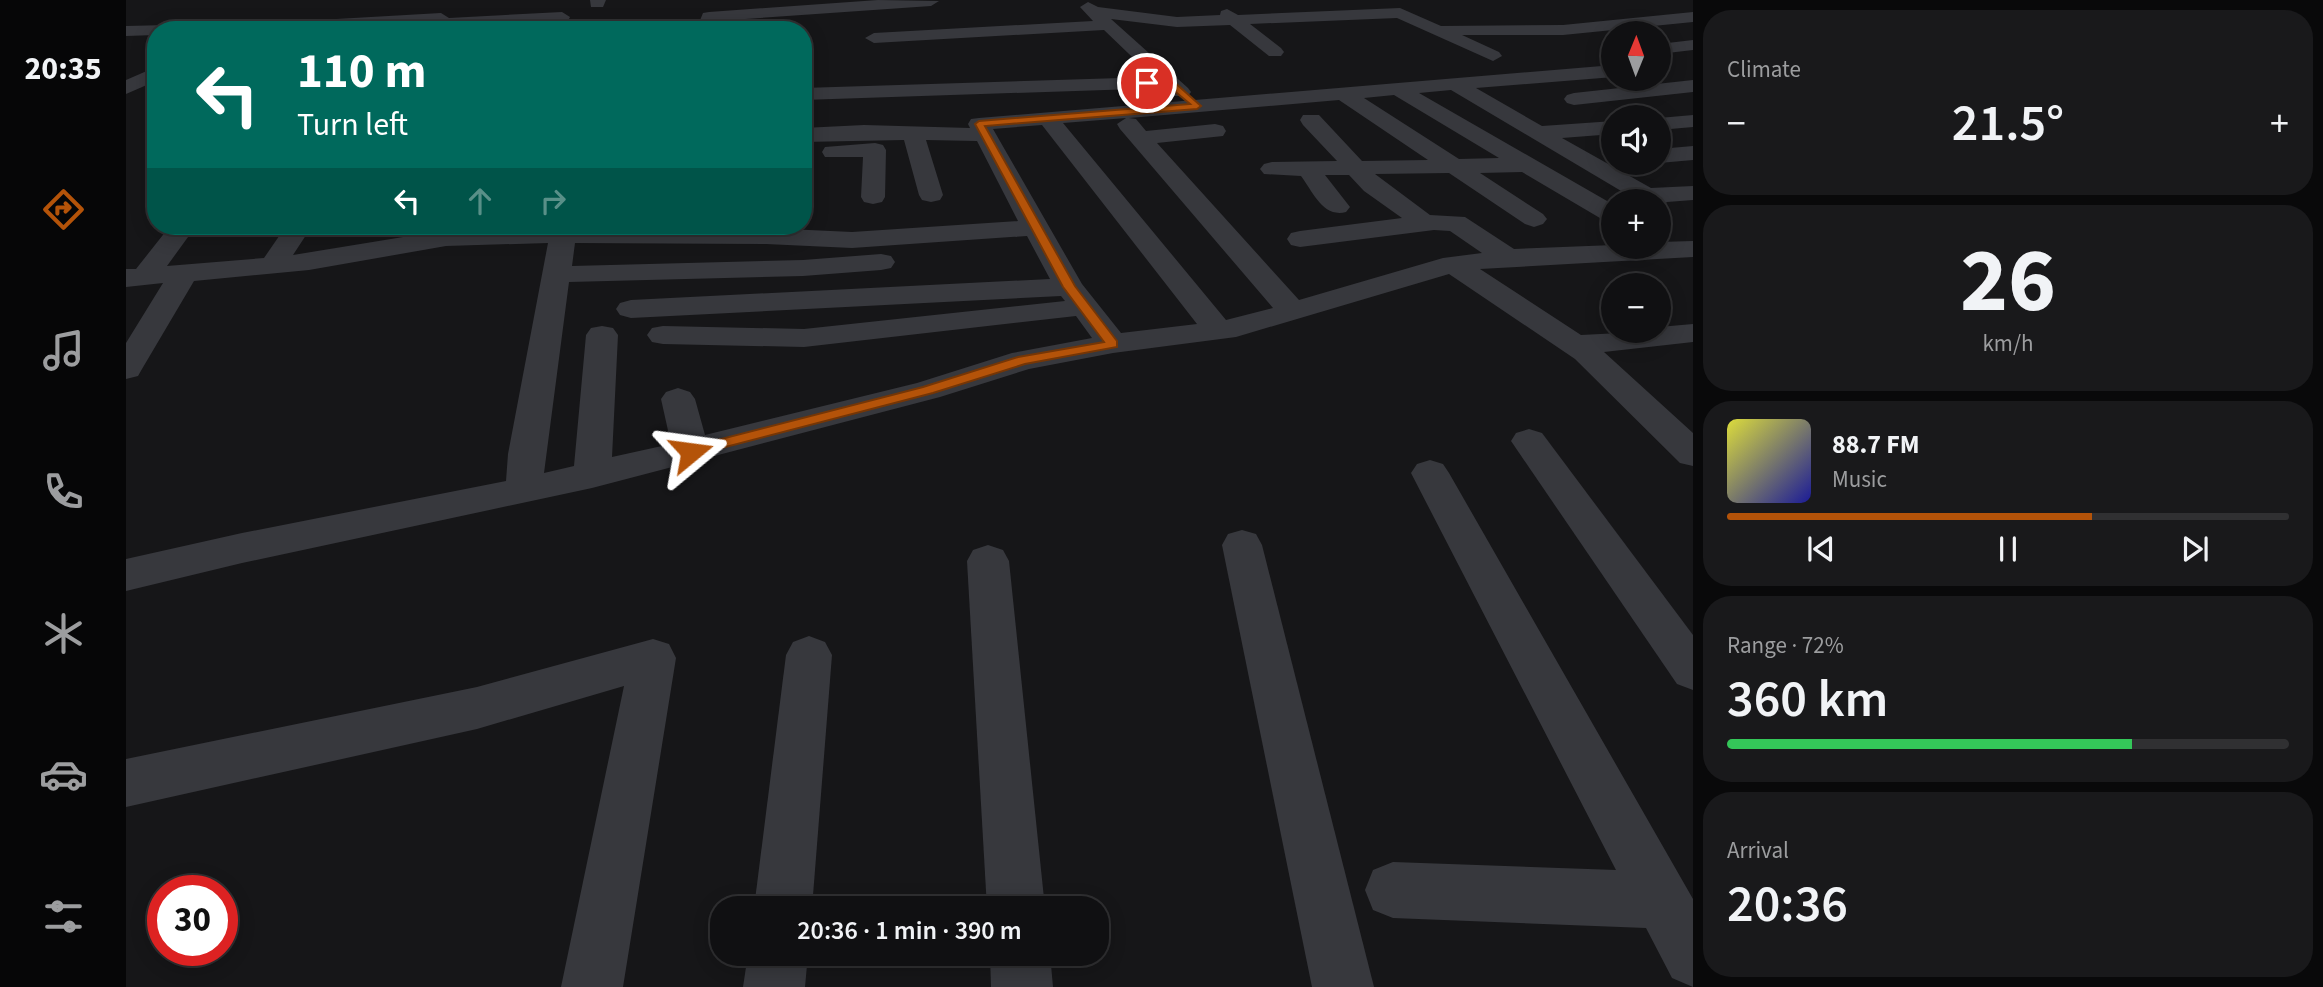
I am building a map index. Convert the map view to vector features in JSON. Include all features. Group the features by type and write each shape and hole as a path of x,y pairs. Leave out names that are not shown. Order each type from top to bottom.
{"street":[{"path":"393,21 410,0"},
{"path":"775,21 843,4 930,0"},
{"path":"1078,0 1197,106"},
{"path":"1209,0 1275,52"},
{"path":"1292,0 1302,8 1325,17"},
{"path":"1380,0 1400,13 1442,30 1493,56"},
{"path":"843,4 872,36 1101,19 1236,21 1400,13"},
{"path":"1611,8 1653,21 1693,17"},
{"path":"269,21 285,11"},
{"path":"1525,15 1601,46"},
{"path":"393,21 562,17"},
{"path":"708,21 709,18 756,21"},
{"path":"1442,30 1563,30 1601,26"},
{"path":"126,31 147,31"},
{"path":"1671,48 1693,45"},
{"path":"1113,344 1078,297 1042,238 979,124 1601,72"},
{"path":"1671,75 1693,85"},
{"path":"812,110 868,101 1169,82"},
{"path":"1456,85 1635,189"},
{"path":"1558,100 1693,85"},
{"path":"1399,90 1601,208"},
{"path":"1648,92 1693,114"},
{"path":"1344,94 1534,219"},
{"path":"812,95 868,101"},
{"path":"812,143 842,139 857,133 868,101"},
{"path":"1488,105 1530,102"},
{"path":"1285,123 1431,108"},
{"path":"1118,113 1292,312"},
{"path":"1047,118 1219,331"},
{"path":"1311,120 1385,196 1425,223"},
{"path":"1671,123 1693,121"},
{"path":"1538,133 1601,128"},
{"path":"1140,138 1233,129"},
{"path":"913,133 931,195"},
{"path":"812,135 985,135"},
{"path":"812,155 875,150 873,197"},
{"path":"1671,155 1693,153"},
{"path":"1588,162 1601,161"},
{"path":"1272,169 1527,165"},
{"path":"1307,168 1337,207"},
{"path":"1671,197 1693,193"},
{"path":"1671,210 1682,217"},
{"path":"1300,239 1425,223 1456,223 1508,258"},
{"path":"136,277 175,235"},
{"path":"273,265 293,235"},
{"path":"136,277 309,262 426,235"},
{"path":"433,235 446,239 563,235 526,454 524,491"},
{"path":"794,235 852,240 1042,238"},
{"path":"572,274 803,268 1042,238"},
{"path":"126,575 524,491 691,452 928,390 1023,360 1113,344 1219,331 1453,264 1673,247"},
{"path":"1453,264 1576,345 1612,374 1693,454"},
{"path":"126,369 184,273"},
{"path":"631,309 1078,297"},
{"path":"663,335 804,338 1078,297"},
{"path":"1576,345 1693,333"},
{"path":"592,475 602,335"},
{"path":"678,399 691,452"},
{"path":"1529,441 1693,670"},
{"path":"1430,473 1693,957"},
{"path":"1242,545 1343,987"},
{"path":"988,561 1015,896"},
{"path":"784,896 809,655"},
{"path":"126,783 477,708 653,658 593,987"},
{"path":"1393,890 1661,900"},
{"path":"775,987 777,966"},
{"path":"1021,966 1022,987"}],"route":[{"path":"691,452 928,390 1023,360 1113,344 1069,287 979,124 1197,106 1169,82 1147,83"}]}
